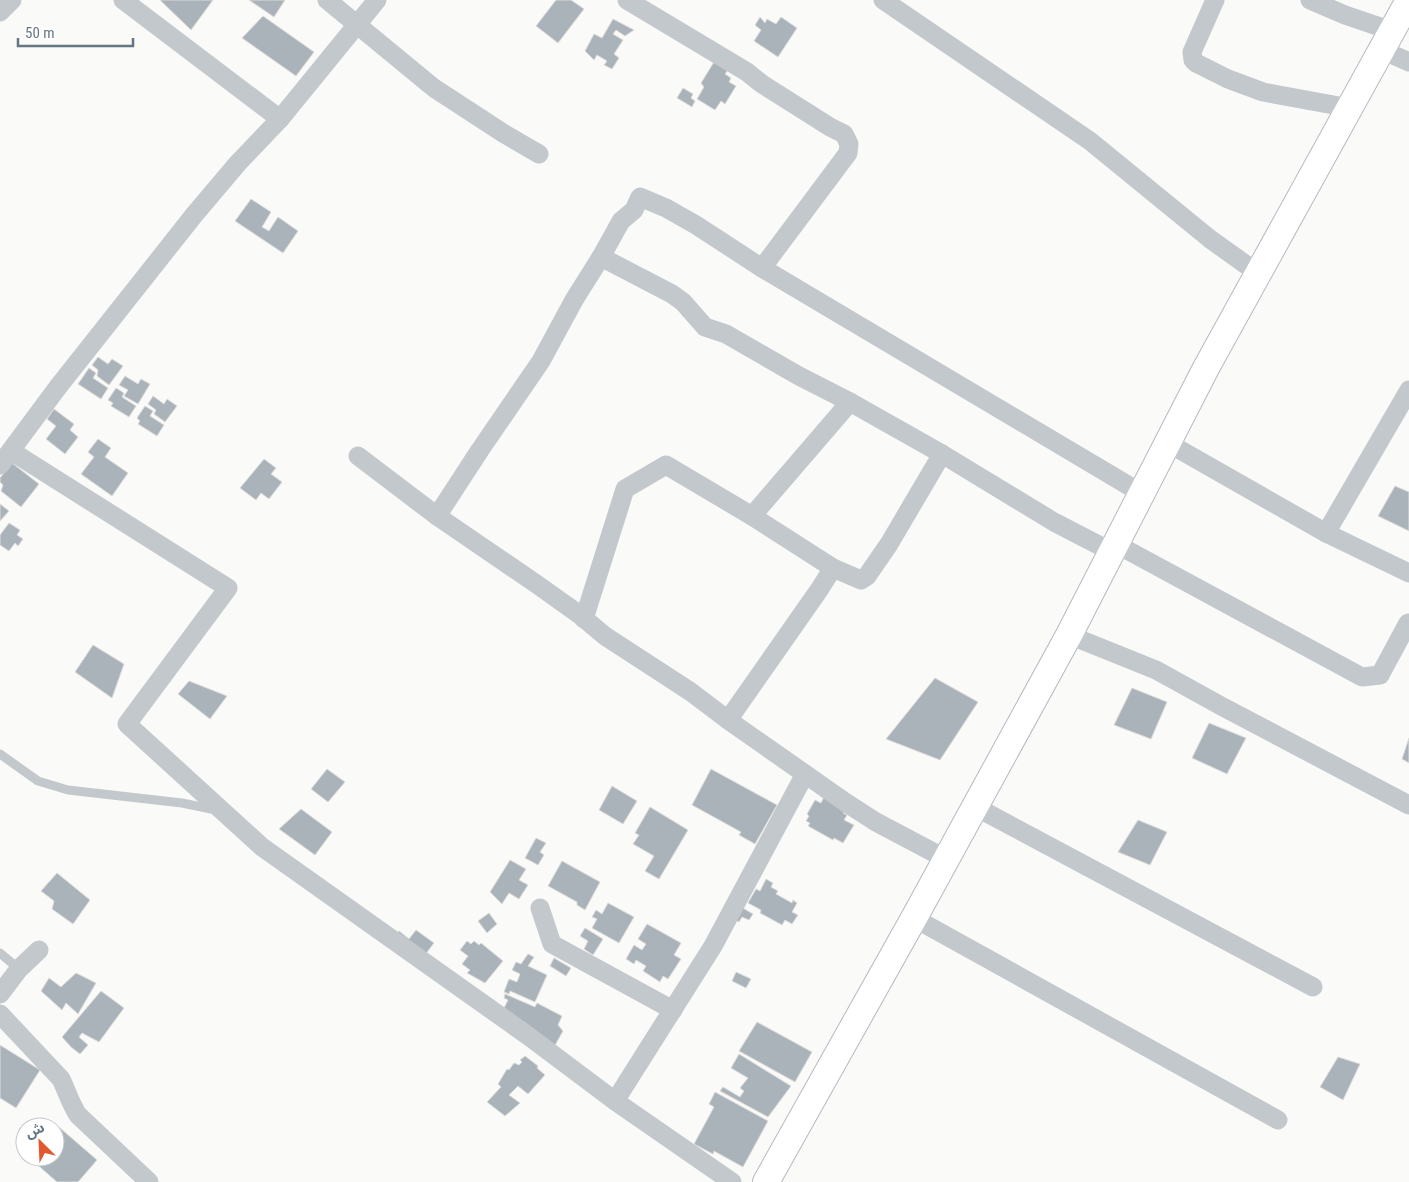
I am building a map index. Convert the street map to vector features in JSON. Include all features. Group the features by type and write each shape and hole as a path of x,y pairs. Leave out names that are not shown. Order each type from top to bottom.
{"main road":[{"path":"766,1182 914,918 1069,635 1206,368 1409,0"}],"street":[{"path":"0,12 12,0"},
{"path":"123,0 280,118"},
{"path":"327,0 434,88 539,154"},
{"path":"377,0 280,118 238,162 188,222 64,380 6,458 228,588 127,724 262,847 519,1030 615,1101 732,1182"},
{"path":"627,0 747,72 762,84 844,134 850,144 848,152 762,268"},
{"path":"883,0 1090,141 1210,239 1258,274"},
{"path":"1215,0 1192,52 1193,60 1196,63 1228,79 1263,92 1350,108"},
{"path":"1310,0 1345,15 1387,41 1409,62"},
{"path":"437,516 541,361 574,300 621,221 634,210 640,197 696,224 762,268 1141,493"},
{"path":"601,257 683,302 705,327 726,334 799,376 850,402 942,454 1054,522 1114,548 1362,677 1380,675 1408,623"},
{"path":"1326,533 1409,390"},
{"path":"752,516 850,402"},
{"path":"1168,443 1326,533 1409,573"},
{"path":"584,619 625,488 666,465 752,516 833,568 861,580 865,578 889,544 942,454"},
{"path":"358,456 437,516 535,583 605,636 691,692 728,720 876,822 946,859"},
{"path":"728,720 833,568"},
{"path":"1069,635 1156,670 1409,805"},
{"path":"615,1101 713,946 806,774"},
{"path":"974,806 1313,987"},
{"path":"540,908 552,944 673,1010"},
{"path":"914,918 1278,1120"},
{"path":"0,994 19,969 39,950"},
{"path":"0,1014 61,1079 70,1103 78,1115 149,1182"}],"lane":[{"path":"0,754 38,781 68,790 182,803 223,812"},
{"path":"0,953 19,969"}],"building":[{"path":"160,0 213,0 191,30"},
{"path":"249,0 285,0 274,17"},
{"path":"556,0 571,0 584,9 558,43 536,26"},
{"path":"263,16 314,52 296,76 242,38"},
{"path":"760,17 765,23 767,19 776,24 781,17 797,28 778,57 754,41 761,30 755,25"},
{"path":"613,19 634,30 625,36 616,30 613,34 623,40 614,54 619,58 612,69 604,65 607,61 597,55 594,60 585,51 594,34 602,38"},
{"path":"714,62 728,70 725,74 731,78 729,82 736,86 725,104 721,101 715,110 697,99 704,87 701,83"},
{"path":"683,88 693,94 691,98 695,101 692,107 677,98"},
{"path":"251,199 271,212 262,227 269,231 278,217 298,231 283,253 235,221"},
{"path":"98,357 108,364 112,359 123,366 109,385 97,376 98,370 92,365"},
{"path":"89,368 96,373 93,378 108,388 101,399 78,384"},
{"path":"125,376 138,384 141,379 150,384 138,404 124,396 128,390 119,385"},
{"path":"116,388 124,393 122,397 136,406 129,417 111,406 113,403 108,400"},
{"path":"153,396 164,404 167,399 177,406 165,422 154,414 156,410 148,404"},
{"path":"145,406 153,411 150,416 164,425 157,436 138,424 140,421 137,418"},
{"path":"54,409 74,424 70,430 78,437 65,454 46,439 56,426 47,419"},
{"path":"98,439 111,448 105,457 128,473 112,496 81,474 94,457 88,452"},
{"path":"264,459 276,468 271,474 282,482 269,499 261,493 256,500 240,488"},
{"path":"12,463 39,484 21,507 1,491 3,485 0,482 0,478"},
{"path":"1395,486 1409,492 1409,531 1378,516"},
{"path":"0,504 9,511 0,521"},
{"path":"9,523 20,530 17,535 23,539 18,546 15,543 9,551 0,545 0,535"},
{"path":"93,645 124,664 112,698 75,672"},
{"path":"935,678 978,702 940,760 886,739"},
{"path":"189,681 227,696 210,719 178,694"},
{"path":"1132,688 1167,702 1151,739 1114,725"},
{"path":"1209,723 1246,738 1227,774 1192,758"},
{"path":"1409,738 1409,763 1402,759"},
{"path":"327,769 345,782 328,802 311,789"},
{"path":"711,769 777,805 755,844 739,835 741,832 692,805"},
{"path":"612,786 637,801 623,824 599,810"},
{"path":"824,797 845,810 843,813 847,815 844,820 854,825 843,843 834,838 833,840 808,826 810,823 806,821 809,816 807,814 815,800 821,803"},
{"path":"650,807 688,830 659,879 645,871 654,856 633,844 639,835 635,833"},
{"path":"301,809 332,832 315,855 279,829"},
{"path":"1138,820 1167,832 1150,865 1118,852"},
{"path":"536,838 546,843 540,852 544,855 538,865 525,858"},
{"path":"510,860 526,869 519,880 528,885 519,899 509,893 502,904 490,892"},
{"path":"562,861 600,882 585,910 577,905 577,902 548,886"},
{"path":"57,873 90,900 73,924 52,909 54,901 41,891"},
{"path":"766,879 773,883 771,887 778,891 776,894 792,903 793,900 797,903 792,912 798,915 792,924 785,920 782,925 760,913 761,910 748,903 756,889 760,891"},
{"path":"608,903 634,917 619,943 592,928 597,919 592,917 596,910 602,914"},
{"path":"741,907 753,914 749,920 742,917 739,922 734,919"},
{"path":"489,913 497,924 487,933 478,921"},
{"path":"647,924 681,943 674,955 681,959 668,979 663,976 660,982 643,971 646,966 636,960 634,964 626,959 634,945 642,950 646,944 638,939"},
{"path":"585,928 603,939 593,955 584,949 588,941 580,936"},
{"path":"416,930 434,943 424,956 396,936 399,931 409,939"},
{"path":"467,941 471,944 474,941 479,945 481,943 503,961 485,983 467,973 470,970 462,964 468,956 460,950"},
{"path":"528,954 534,957 528,966 547,975 535,1002 510,991 509,994 504,992 509,979 517,982 520,974 512,970 516,962 521,964"},
{"path":"554,958 571,968 566,976 550,966"},
{"path":"736,972 751,979 746,988 732,981"},
{"path":"76,973 96,983 78,1014 66,1003 62,1010 41,991 49,978 61,987"},
{"path":"101,991 124,1008 99,1042 82,1033 79,1037 88,1045 80,1054 62,1037"},
{"path":"505,994 535,1007 537,1003 562,1016 558,1025 563,1031 554,1047 503,1010 508,1000 504,998"},
{"path":"757,1022 812,1052 795,1082 739,1051"},
{"path":"0,1045 40,1070 16,1108 0,1098"},
{"path":"739,1054 791,1086 768,1117 720,1091 723,1087 740,1097 744,1091 740,1088 748,1078 731,1068"},
{"path":"525,1056 538,1066 537,1068 545,1075 528,1094 518,1086 509,1095 520,1103 505,1116 487,1102 501,1087 498,1084 507,1069 509,1070 514,1063 519,1065 522,1062 520,1060"},
{"path":"1338,1057 1360,1064 1343,1100 1320,1087"},
{"path":"715,1092 768,1121 743,1167 714,1151 713,1154 694,1144 714,1107 709,1104"},
{"path":"65,1132 97,1160 78,1182 57,1182 40,1167 65,1167"}]}
